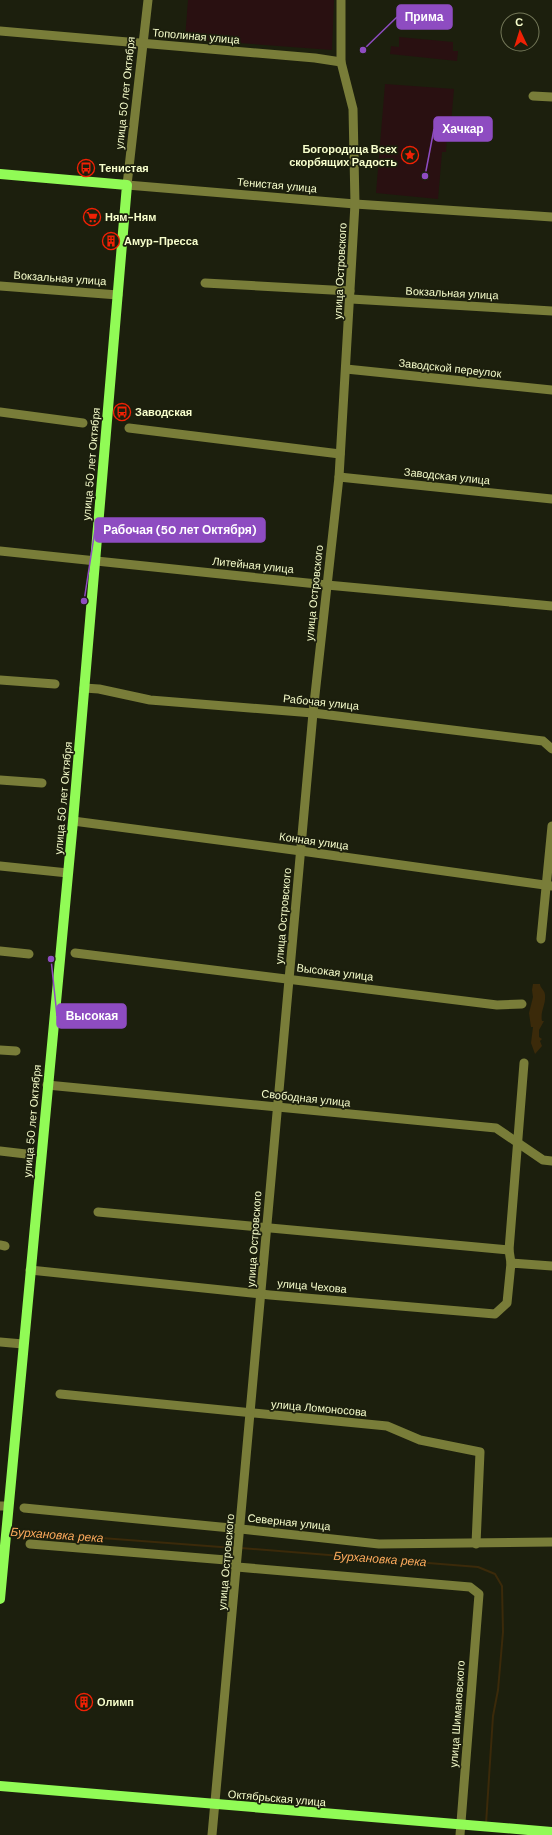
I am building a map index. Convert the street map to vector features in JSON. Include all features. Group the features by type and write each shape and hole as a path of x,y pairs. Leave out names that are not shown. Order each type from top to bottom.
{"main road":[{"name":"Тенистая улица","path":"0,174 127,185"},
{"name":"улица 50 лет Октября","path":"0,1599 5,1541 4,1506 30,1270 73,821 127,185"},
{"name":"Октябрьская улица","path":"0,1786 216,1804 460,1830 474,1826 552,1832"}],"street":[{"name":"улица 50 лет Октября","path":"127,185 148,0"},
{"name":"улица Островского","path":"212,1835 262,1294 276,1108 290,979 313,713 339,477 351,295 355,204 353,109 341,62 341,0"},
{"name":"Тополиная улица","path":"0,31 315,58 341,62"},
{"path":"533,96 552,98"},
{"name":"Тенистая улица","path":"127,185 355,204 552,217"},
{"name":"Вокзальная улица","path":"205,283 552,311"},
{"name":"Вокзальная улица","path":"0,286 118,295"},
{"name":"Заводской переулок","path":"346,370 552,390"},
{"path":"0,412 83,423"},
{"path":"129,428 340,454"},
{"name":"Заводская улица","path":"339,477 552,499"},
{"name":"Литейная улица","path":"0,551 327,585 552,606"},
{"path":"0,680 55,684"},
{"name":"Рабочая улица","path":"84,688 99,688 150,700 313,713 543,741 552,749"},
{"path":"0,780 42,784"},
{"name":"Конная улица","path":"73,821 550,886"},
{"path":"541,939 550,886 552,826"},
{"path":"0,866 68,873"},
{"path":"0,952 29,954"},
{"name":"Высокая улица","path":"75,953 497,1004 522,1004"},
{"path":"0,1050 16,1051"},
{"name":"улица Чехова","path":"30,1270 262,1294 495,1314 507,1303 511,1263 509,1250 524,1063"},
{"name":"Свободная улица","path":"47,1084 276,1108 496,1128 518,1145 543,1160 552,1161"},
{"path":"0,1151 26,1154"},
{"path":"98,1212 509,1250"},
{"path":"511,1263 552,1266"},
{"path":"0,1342 22,1344"},
{"name":"улица Ломоносова","path":"60,1394 387,1426 420,1440 480,1452 476,1544"},
{"name":"Северная улица","path":"24,1508 379,1544 552,1542"},
{"path":"30,1544 226,1560 237,1564"},
{"name":"улица Шимановского","path":"237,1564 470,1587 479,1594 460,1830"}],"shaded area":[{"path":"188,0 334,0 332,50 185,39"},
{"path":"399,37 453,42 453,51 458,51 457,61 390,54 391,46 399,47"},
{"path":"385,84 454,89 450,134 447,134 446,152 442,152 438,199 376,193"},
{"path":"533,984 540,984 545,995 545,1002 542,1011 542,1021 544,1021 539,1030 539,1037 542,1039 540,1041 542,1046 535,1054 531,1043 533,1027 531,1027 529,1013 533,997"}],"waterway":[{"name":"Бурхановка река","path":"9,1531 234,1548"},
{"name":"Бурхановка река","path":"241,1548 478,1567 495,1574 502,1586 503,1632 498,1690 493,1716 486,1824"}],"place":[{"name":"Прима","path":"363,50"},
{"name":"Богородица Всех скорбящих Радость","path":"410,155"},
{"name":"Тенистая","path":"86,168"},
{"name":"Хачкар","path":"425,176"},
{"name":"Ням-Ням","path":"92,217"},
{"name":"Амур-Пресса","path":"111,241"},
{"name":"Заводская","path":"122,412"},
{"name":"Рабочая (50 лет Октября)","path":"84,601"},
{"name":"Высокая","path":"51,959"},
{"name":"Олимп","path":"84,1702"}]}
